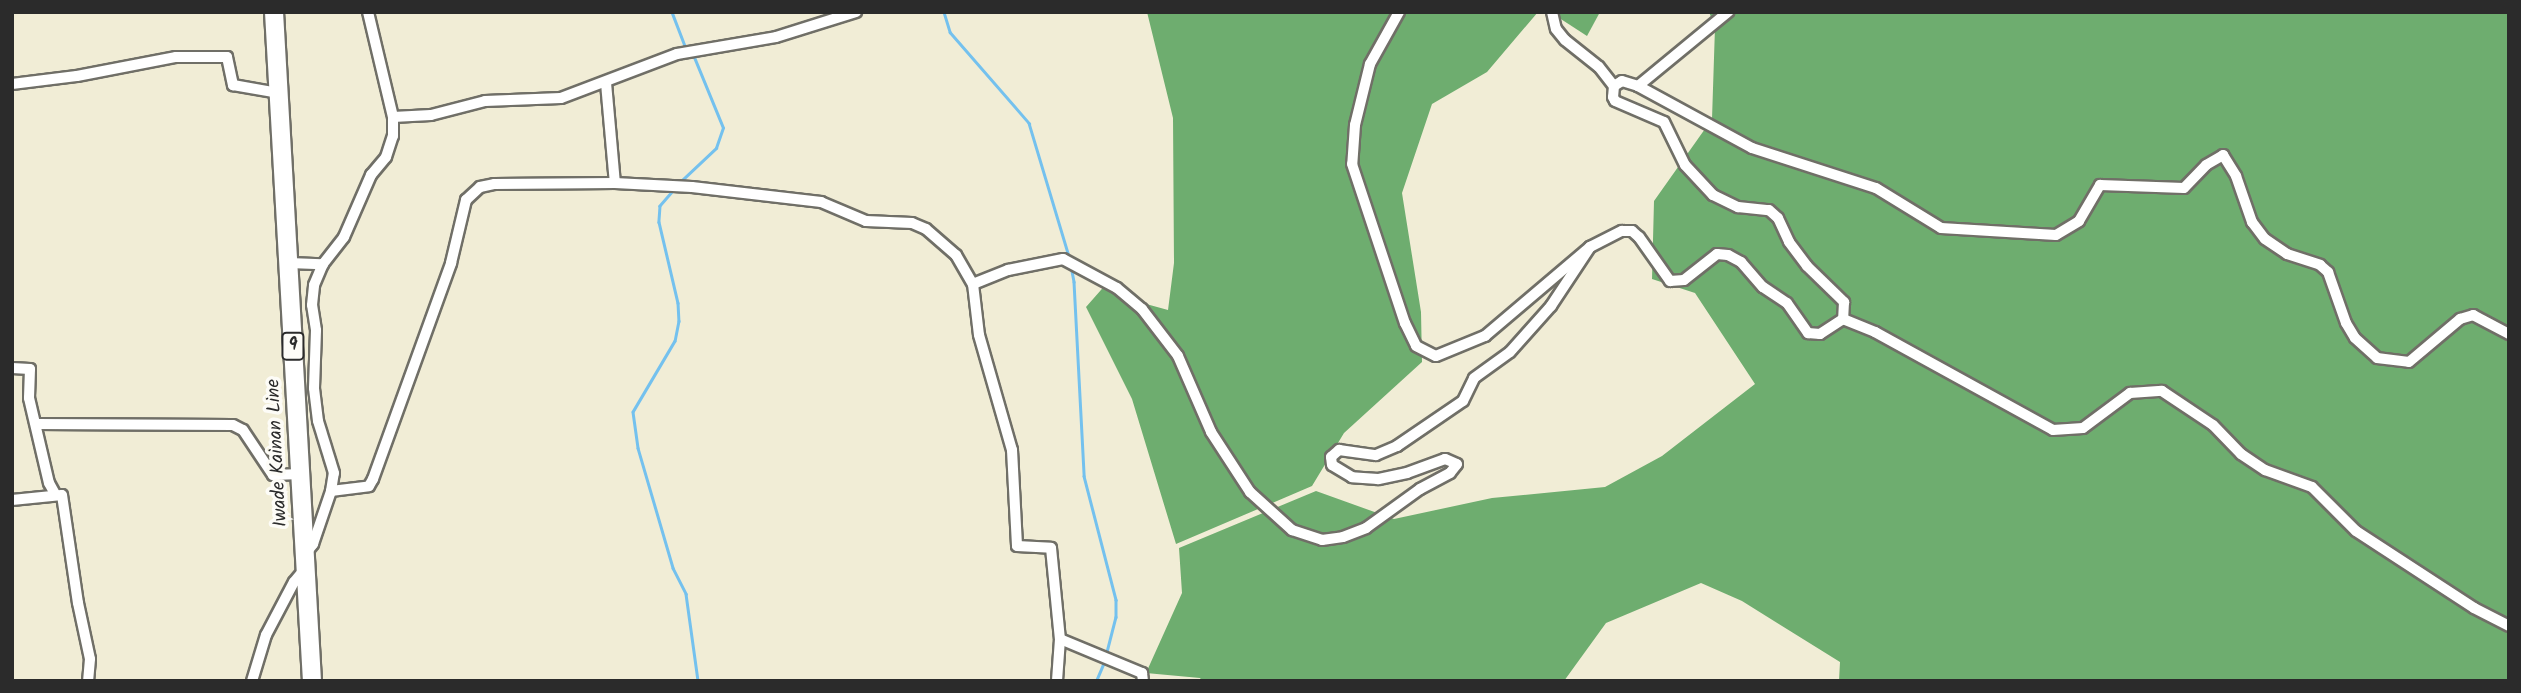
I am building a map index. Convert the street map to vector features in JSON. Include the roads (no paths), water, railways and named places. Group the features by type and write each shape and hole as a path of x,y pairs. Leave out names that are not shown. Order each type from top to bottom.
{"main road":[{"name":"Iwade Kainan Line","path":"274,12 312,681"}],"street":[{"path":"252,681 266,635 313,544 331,491 334,473 318,421 314,388 314,285 323,264 344,236 371,175 386,157 393,136 393,117 368,12"},
{"path":"393,117 431,115 485,101 561,98 677,54 776,37 856,12"},
{"path":"1399,12 1370,64 1355,125 1352,164 1405,323 1416,346 1436,356 1485,336 1590,247 1612,234 1632,231 1670,281 1676,283 1717,254 1728,255 1741,262 1762,287 1787,303 1808,333 1820,334 1843,319"},
{"path":"1552,12 1556,29 1565,40 1599,67 1614,86 1615,101 1664,122 1685,165 1713,195 1738,207 1769,210 1778,218 1789,242 1807,267 1844,302 1843,319"},
{"path":"1638,86 1728,12"},
{"path":"12,84 77,76 176,57 227,57 233,85 279,93"},
{"path":"1614,86 1622,80 1638,86 1752,148 1875,188 1941,228 2056,235 2079,221 2101,185 2184,188 2206,165 2223,155 2235,176 2252,222 2265,239 2287,254 2320,265 2328,272 2346,323 2372,355 2389,362 2409,362 2460,319 2473,316 2509,334"},
{"path":"606,83 615,183"},
{"path":"331,491 369,486 373,480 451,263 466,200 480,187 494,184 615,183 692,187 821,202 866,221 912,223 926,229 956,255 973,284 979,335 1013,450 1017,546 1051,548 1060,639 1057,681"},
{"path":"973,284 1008,270 1063,258 1117,288 1142,309 1166,338 1196,393 1211,432 1250,492 1292,530 1322,540 1343,537 1366,528 1420,489 1450,473 1457,464 1445,459 1407,473 1378,479 1352,477 1332,465 1331,457 1339,450 1376,455 1463,401 1474,378 1510,352 1551,306 1590,247"},
{"path":"288,263 323,264"},
{"path":"1843,319 1875,332 2053,430 2083,428 2130,393 2162,391 2213,425 2241,454 2265,470 2312,487 2356,531 2474,608 2509,626"},
{"path":"12,368 30,369 29,398 49,483 55,494"},
{"path":"37,425 233,425 243,430 272,475 301,474"},
{"path":"12,500 62,495 71,539 78,603 90,659 88,681"},
{"path":"1060,639 1142,673 1143,681"}],"waterway":[{"path":"672,12 686,48"},
{"path":"944,12 950,32 1029,123 1069,256"},
{"path":"679,183 716,148 723,128 693,55"},
{"path":"673,191 660,206 659,222 678,303 679,321 675,341 633,412 638,448 673,568 686,594 698,681"},
{"path":"1071,266 1084,476 1116,600 1116,617 1106,656"},
{"path":"1096,681 1104,662"}]}
